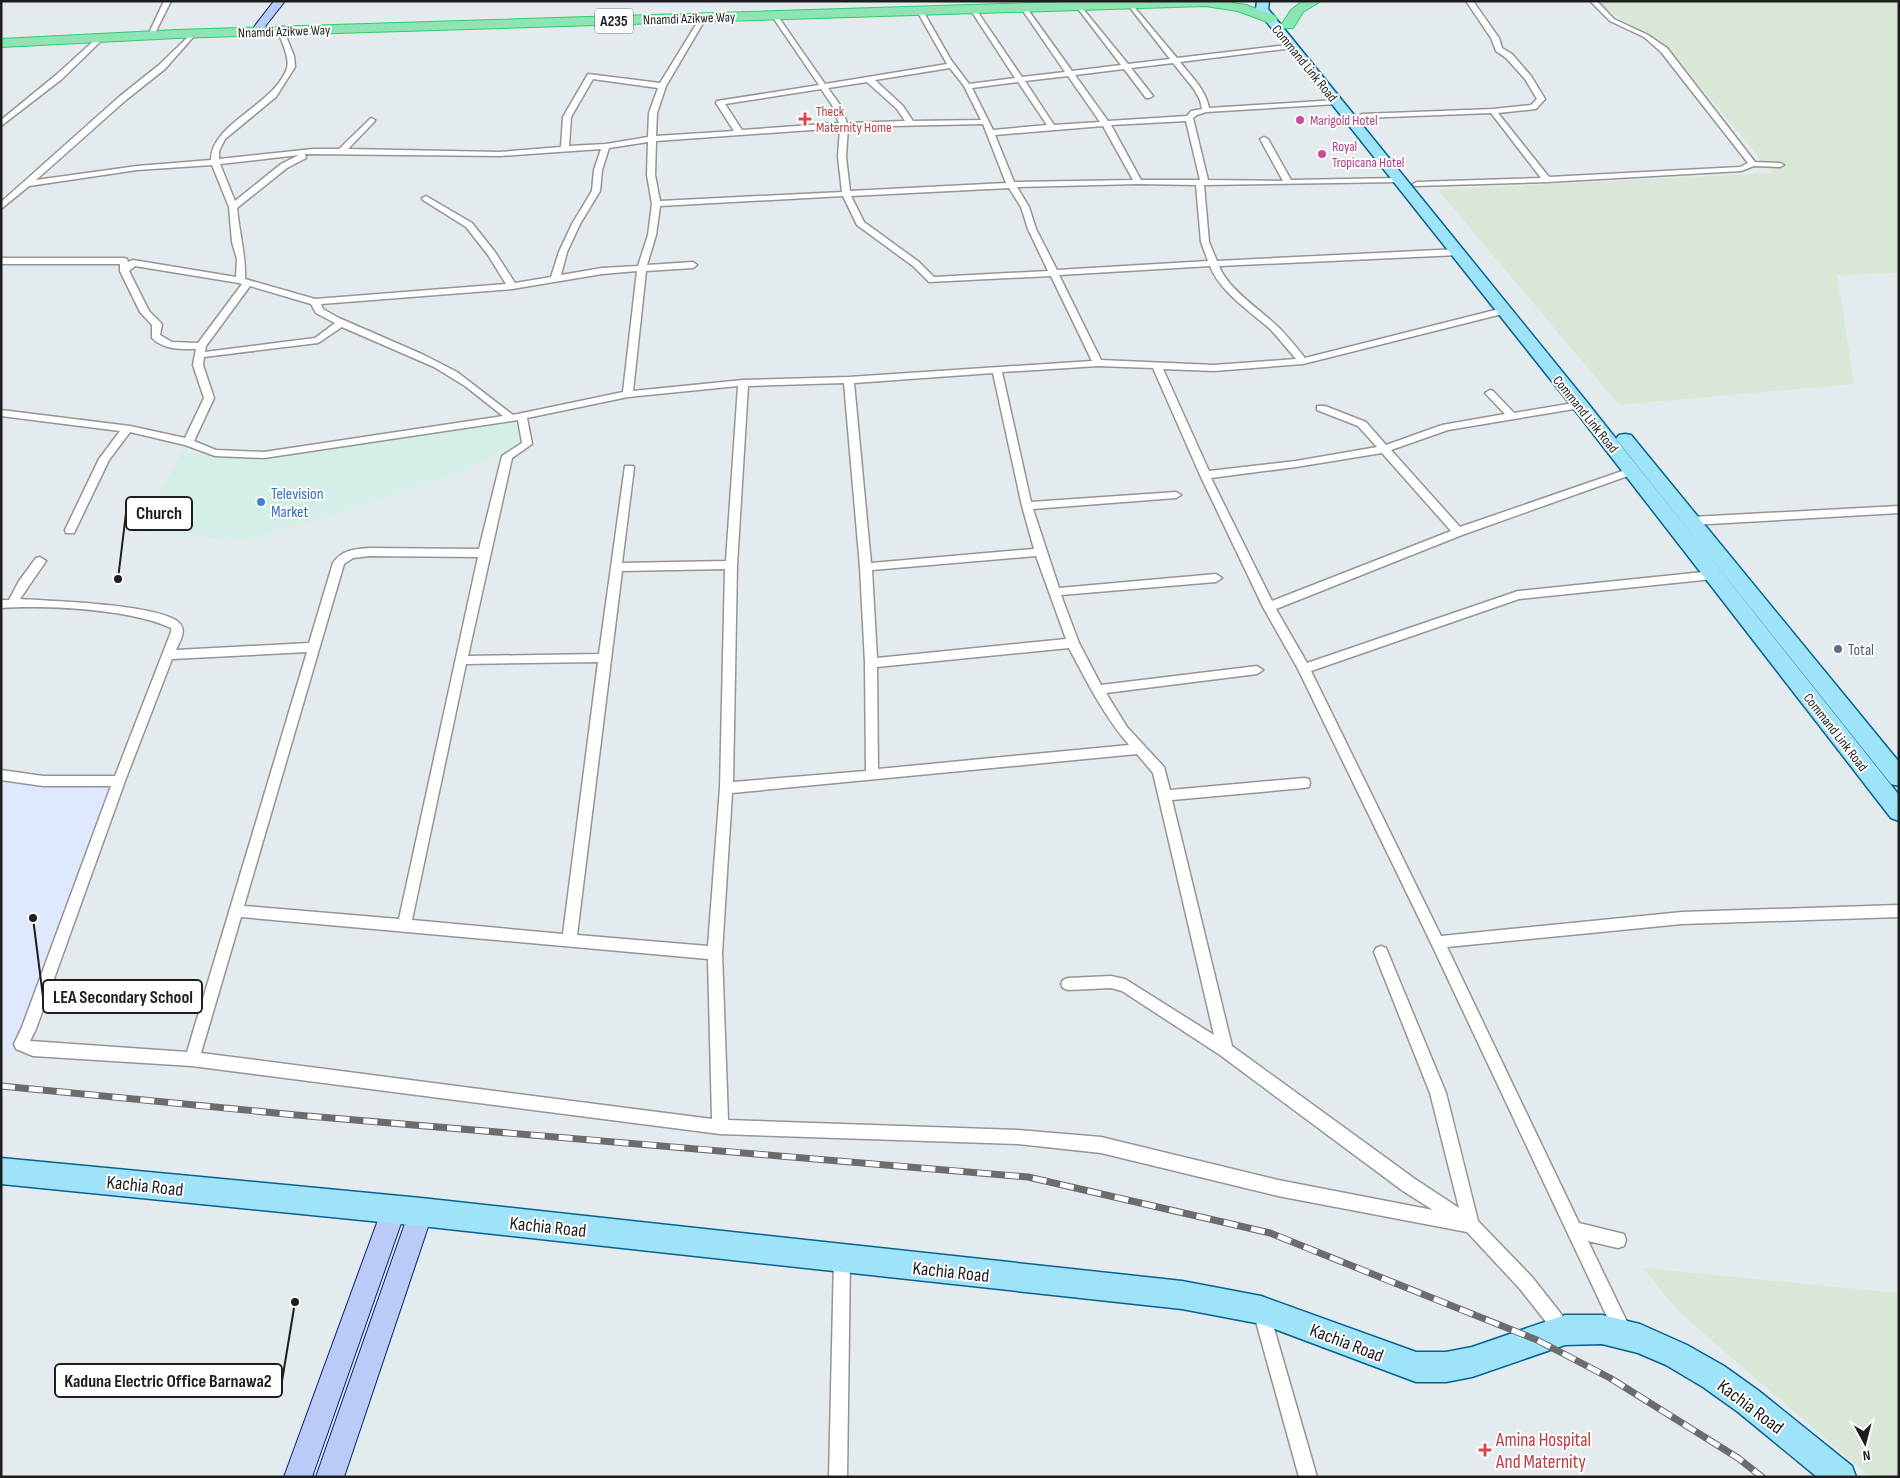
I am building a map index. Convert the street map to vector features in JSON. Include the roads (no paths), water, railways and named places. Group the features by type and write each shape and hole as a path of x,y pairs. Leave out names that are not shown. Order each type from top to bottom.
{"highway":[{"name":"Nnamdi Azikwe Way","path":"1,38 259,27 1226,1"},
{"path":"1288,25 1290,19 1299,9 1315,1"},
{"path":"1191,2 1227,5 1270,19"},
{"name":"Nnamdi Azikwe Way","path":"1,42 281,31 1024,8 1077,4"}],"main road":[{"name":"Command Link Road","path":"1899,778 1692,521 1439,221 1399,180 1262,9 1264,1 1276,10 1417,184 1439,221 1458,252 1503,311 1580,405 1899,812"},
{"name":"Kachia Road","path":"1,1171 394,1209 1182,1295 1261,1310 1416,1367 1438,1369 1463,1366 1563,1330 1592,1328 1655,1343 1690,1362 1735,1393 1841,1477"}],"street":[{"path":"153,31 168,1"},
{"path":"259,27 280,1"},
{"path":"1362,116 1493,111 1533,107 1541,99 1528,78 1499,49 1495,38 1469,1"},
{"path":"1593,1 1612,20 1646,36 1664,50 1753,164"},
{"path":"1077,4 1149,96"},
{"path":"1130,4 1197,88 1204,100 1206,110"},
{"path":"1024,8 1106,124 1138,182"},
{"path":"973,9 1052,127"},
{"path":"920,11 951,66 967,86 986,122 1011,185 1025,207 1032,229 1098,363"},
{"path":"775,16 836,105 844,125 842,157 846,194 860,223 916,264 932,280 1215,263 1458,252"},
{"path":"628,394 642,267 652,235 656,204 651,175 653,113 662,86 703,18"},
{"path":"188,442 209,398 198,365 200,351 244,281 236,242 233,207 216,162 215,151 222,138 274,95 291,67 290,56 281,31"},
{"path":"1,207 124,98 162,67 193,34"},
{"path":"1,124 59,77 100,38"},
{"path":"967,86 1293,46"},
{"path":"739,132 720,103 951,66"},
{"path":"565,149 567,117 591,76 662,86"},
{"path":"870,80 900,108 910,123"},
{"path":"991,133 1189,118 1194,113 1206,110 1337,102"},
{"path":"1493,111 1547,180"},
{"path":"1189,118 1202,183 1205,242 1215,263 1218,275 1248,306 1274,328 1303,360"},
{"path":"342,151 370,120"},
{"path":"27,184 136,168 216,162 313,151 500,154 606,146 651,139 844,125 986,122"},
{"path":"1264,139 1288,183"},
{"path":"555,279 563,252 576,224 596,191 598,170 606,146"},
{"path":"233,207 284,166 313,151"},
{"path":"1417,184 1547,180 1741,169 1753,164 1780,165"},
{"path":"656,204 1011,185 1138,182 1288,183 1399,180"},
{"path":"1,193 16,194"},
{"path":"426,198 469,225 492,254 512,286"},
{"path":"1,261 124,261 124,271 144,312 157,324 156,336 160,342 200,351 318,340 340,324"},
{"path":"124,271 133,263 244,281 315,302 512,286 642,267 693,265"},
{"path":"315,302 319,312 340,324 378,338 454,374 516,417 527,444 508,456 484,553 404,926"},
{"path":"1,413 127,429 188,442 214,454 264,455 516,417 628,394 743,383 849,380 1098,363 1214,368 1303,360 1368,346 1503,311"},
{"path":"1157,366 1204,475 1269,606 1304,669 1625,1335"},
{"path":"998,370 1027,506 1040,552 1072,643 1097,690 1123,730 1159,771 1225,1050"},
{"path":"849,380 866,567 871,663 872,775"},
{"path":"720,1127 715,953 726,788 731,565 743,383"},
{"path":"1490,393 1511,415"},
{"path":"1204,475 1296,464 1385,449 1446,427 1580,405"},
{"path":"1322,408 1362,424 1458,532"},
{"path":"70,530 104,459 127,429"},
{"path":"569,940 629,468"},
{"path":"1269,606 1458,532 1632,471"},
{"path":"1027,506 1176,495"},
{"path":"1692,521 1899,509"},
{"path":"192,1059 339,563 342,558 350,554 369,552 484,553"},
{"path":"866,567 1040,552"},
{"path":"6,604 40,561"},
{"path":"616,567 731,565"},
{"path":"1304,669 1518,595 1713,575"},
{"path":"1054,592 1216,578"},
{"path":"6,604 19,603 139,612 170,621 176,626 177,632 119,781 29,1029 21,1044 33,1049 192,1059 720,1127 1018,1137 1101,1145 1278,1188 1471,1225"},
{"path":"871,663 1072,643"},
{"path":"168,655 314,647"},
{"path":"461,660 605,658"},
{"path":"1097,690 1257,670"},
{"path":"726,788 1139,749"},
{"path":"1,775 43,782 119,781"},
{"path":"1164,796 1304,783"},
{"path":"237,911 715,953"},
{"path":"1437,942 1682,918 1899,911"},
{"path":"1381,952 1438,1093 1471,1225"},
{"path":"1068,984 1111,982 1125,985 1225,1050 1409,1185 1471,1225 1526,1283 1563,1330"},
{"path":"298,1477 394,1209"},
{"path":"330,1477 421,1212"},
{"path":"1575,1230 1618,1240"},
{"path":"838,1477 842,1259"},
{"path":"1261,1310 1308,1477"}],"railway":[{"path":"1,1086 296,1115 1028,1177 1270,1233 1537,1340 1610,1378 1738,1458 1762,1477"}],"place":[{"name":"Theck Maternity Home","path":"805,119"},
{"name":"Marigold Hotel","path":"1300,120"},
{"name":"Royal Tropicana Hotel","path":"1322,154"},
{"name":"Television Market","path":"261,502"},
{"name":"Church","path":"118,579"},
{"name":"Total","path":"1838,649"},
{"name":"LEA Secondary School","path":"33,918"},
{"name":"Kaduna Electric Office Barnawa2","path":"295,1302"},
{"name":"Amina Hospital And Maternity","path":"1485,1450"}]}
